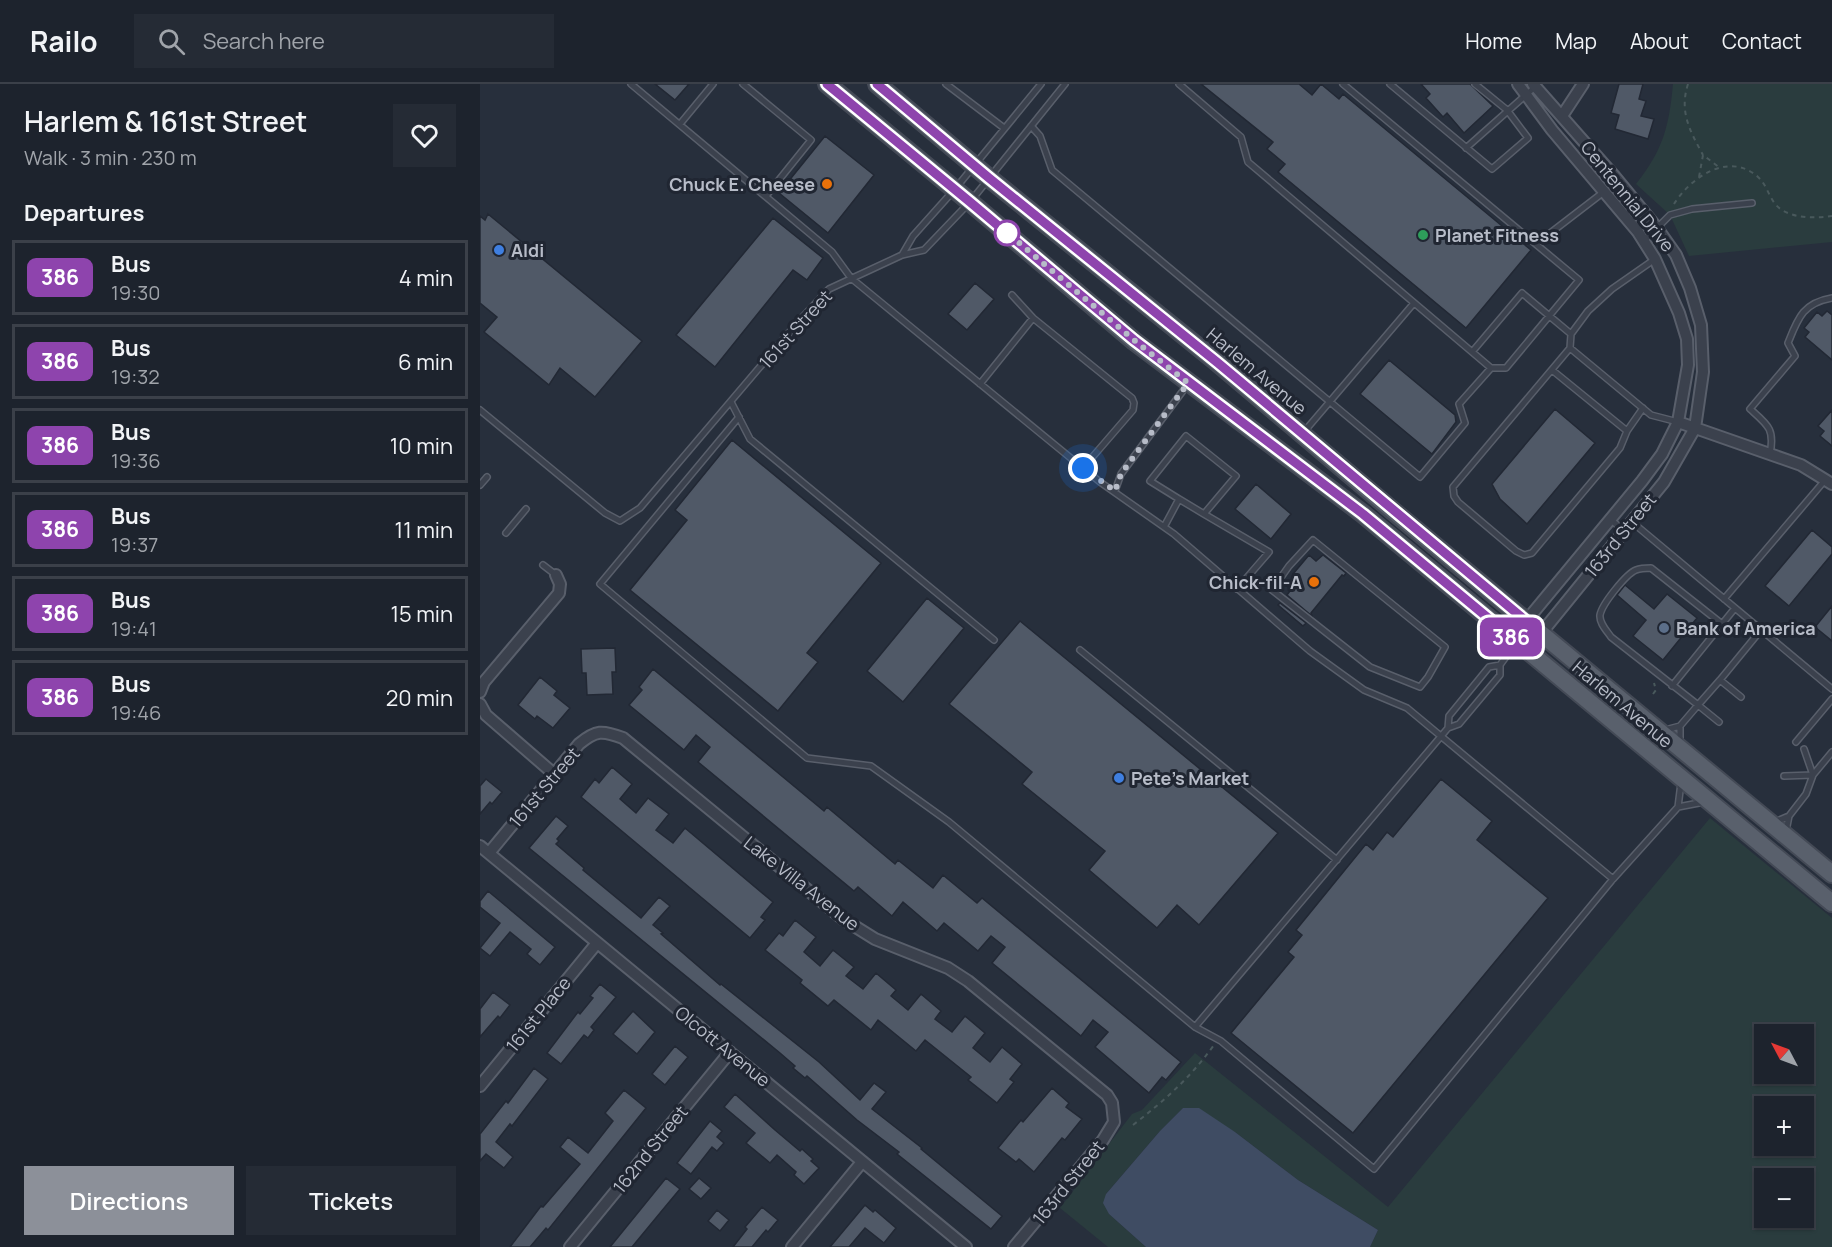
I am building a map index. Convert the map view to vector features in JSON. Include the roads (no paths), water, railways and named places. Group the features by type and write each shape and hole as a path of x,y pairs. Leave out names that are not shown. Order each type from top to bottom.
{"main road":[{"name":"Harlem Avenue","path":"827,84 1134,340 1363,514 1832,903"},
{"name":"Harlem Avenue","path":"877,84 974,166 1218,363 1832,874"}],"street":[{"name":"Centennial Drive","path":"1518,84 1552,130 1605,191 1644,241 1655,259 1679,313 1687,339 1688,364 1678,422"},
{"path":"1562,116 1582,84"},
{"name":"Centennial Drive","path":"1534,85 1658,228 1676,255 1690,288 1701,326 1703,372 1695,428"},
{"path":"1678,422 1802,465 1829,482"},
{"name":"163rd Street","path":"1517,642 1532,626 1532,614 1662,454 1678,422"},
{"name":"163rd Street","path":"1532,626 1547,626 1664,483 1695,428"},
{"path":"480,692 484,682 559,593 560,584 556,575"},
{"path":"480,704 486,716 554,774"},
{"name":"161st Street","path":"484,850 579,744 590,735 605,731"},
{"name":"Lake Villa Avenue","path":"605,731 622,738 843,919 875,939 948,968 968,981 1107,1095 1114,1113"},
{"name":"Olcott Avenue","path":"484,850 966,1247"},
{"name":"161st Place","path":"480,1086 597,943"},
{"name":"162nd Street","path":"570,1247 730,1052"},
{"name":"163rd Street","path":"1014,1247 1103,1140 1114,1122 1114,1113"},
{"path":"792,1247 862,1162"}],"lane":[{"path":"631,84 832,252 851,278 1083,468 1164,527 1310,651 1364,690 1407,708 1613,879"},
{"path":"680,124 713,84"},
{"path":"743,84 812,140 766,196"},
{"path":"946,84 1004,128"},
{"path":"902,255 913,236 955,189 1041,84"},
{"name":"161st Street","path":"480,410 605,513 620,521 640,508 829,289 902,255 924,250 970,202 1065,84"},
{"path":"1179,84 1241,137 1248,162 1491,368 1506,368 1579,280 1343,84"},
{"path":"1390,84 1492,169 1528,138 1507,110 1475,84"},
{"path":"1466,148 1534,85"},
{"path":"1031,126 1040,136 1052,170 1420,477 1465,423 1459,404 1491,368"},
{"path":"1536,244 1605,191"},
{"path":"1644,241 1670,215 1752,203"},
{"path":"1642,408 1627,430 1620,448 1532,553 1524,555 1516,551 1458,502 1454,496 1454,488 1570,348 1571,334 1588,311 1612,289 1655,259"},
{"path":"1472,352 1522,293 1571,334"},
{"path":"1012,295 1033,318 1132,398 1133,410 1083,468"},
{"path":"1770,454 1773,440 1769,426 1750,409 1795,356 1788,343 1797,320 1815,301 1832,298"},
{"path":"1302,434 1414,303"},
{"path":"980,384 1033,318"},
{"path":"1570,348 1642,408 1657,418 1678,422"},
{"path":"1552,370 1627,430"},
{"path":"1115,491 1121,474 1188,383"},
{"path":"731,402 750,439 994,640"},
{"path":"739,417 600,584 807,758 871,766 949,822 1195,1027 1218,1039 1374,1169 1613,879 1678,807 1682,779"},
{"path":"1204,514 1236,476 1186,436 1150,481 1204,514 1269,552 1237,590"},
{"path":"480,485 487,477"},
{"path":"1724,599 1829,482"},
{"path":"1164,527 1179,499"},
{"path":"506,533 526,509"},
{"path":"1610,519 1624,531"},
{"path":"1632,522 1832,689"},
{"path":"1313,540 1444,647 1420,687 1370,667 1325,632 1272,590 1289,566 1313,540"},
{"path":"543,565 556,575"},
{"path":"1719,722 1611,637 1600,615 1606,602 1629,574 1638,569 1651,568 1722,624"},
{"path":"1672,686 1735,608"},
{"path":"1659,731 1680,726 1761,630"},
{"path":"1195,1027 1441,736 1448,728 1459,724 1500,675 1500,665 1517,642"},
{"path":"1080,650 1337,860"},
{"path":"1448,728 1449,716 1489,667 1500,665"},
{"path":"1720,680 1741,697"},
{"path":"1796,742 1832,699"},
{"path":"1680,726 1680,748"},
{"path":"1804,749 1813,775"},
{"path":"1785,835 1789,816 1806,794 1813,775 1832,752"},
{"path":"1784,776 1813,775"},
{"path":"1678,807 1709,801"},
{"path":"1772,824 1789,816"}],"water":[{"path":"1183,1108 1199,1108 1298,1180 1378,1230 1370,1247 1146,1247 1109,1214 1103,1203 1106,1194"}],"place":[{"name":"Chuck E. Cheese","path":"827,184"},
{"name":"Planet Fitness","path":"1423,235"},
{"name":"Aldi","path":"499,250"},
{"name":"Chick-fil-A","path":"1314,582"},
{"name":"Bank of America","path":"1664,628"},
{"name":"Pete's Market","path":"1119,778"}]}
